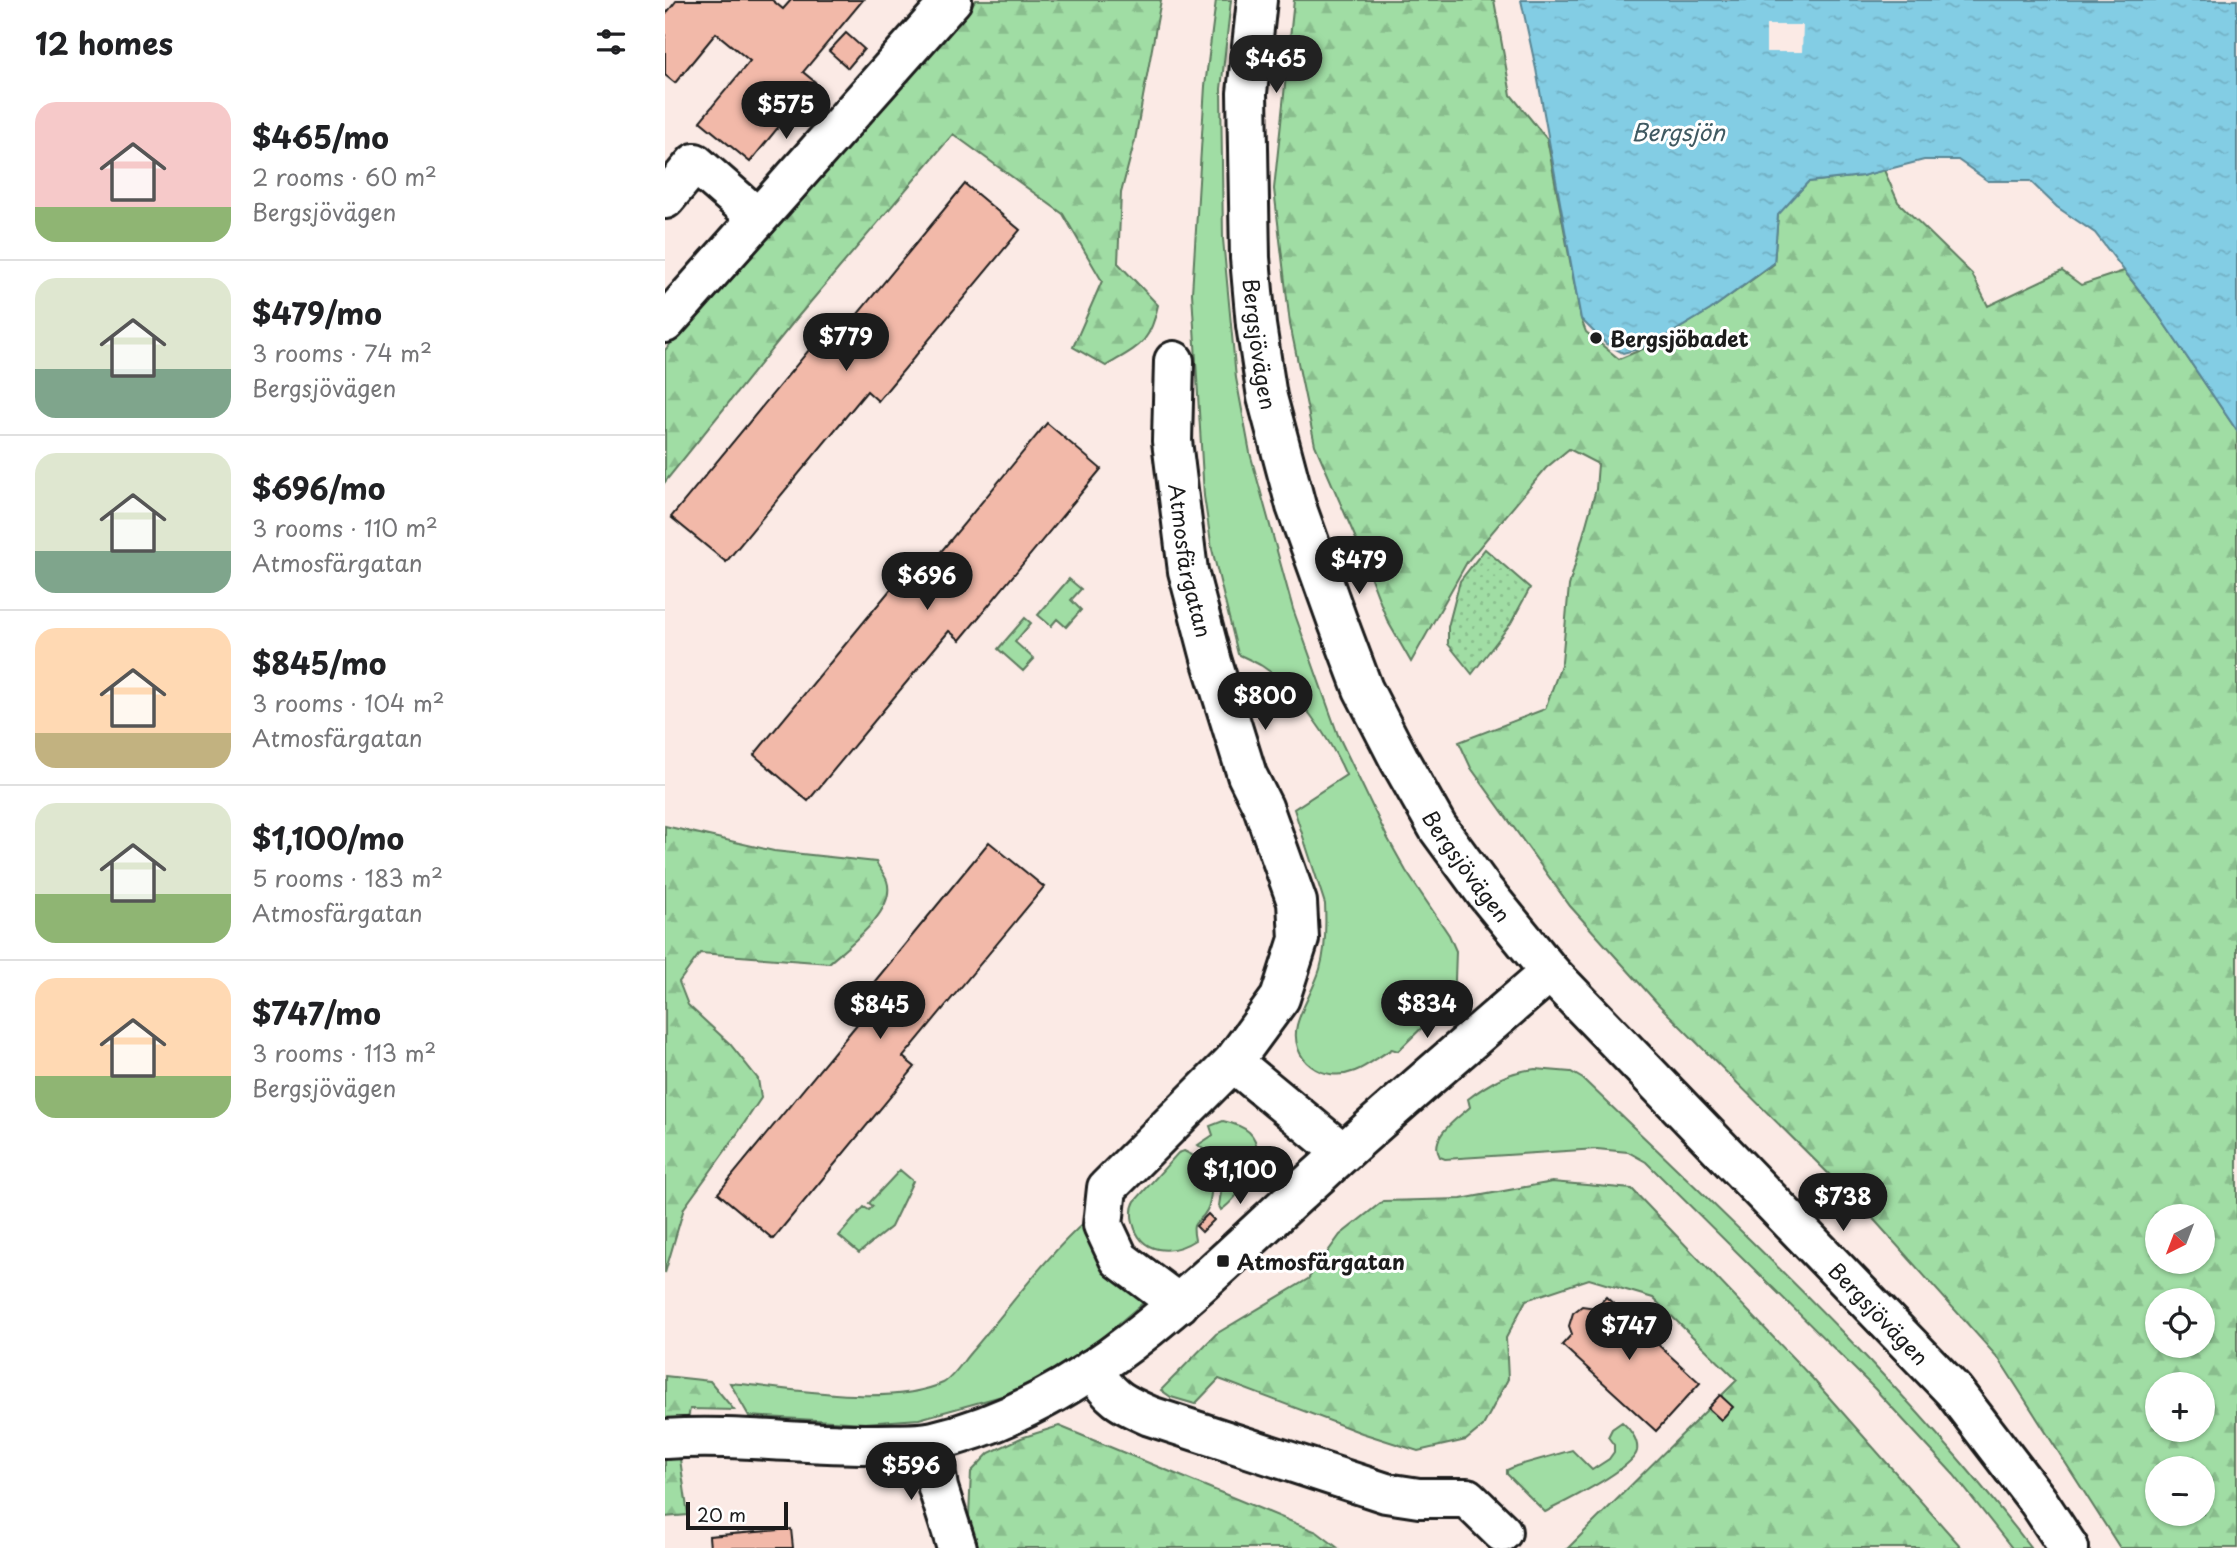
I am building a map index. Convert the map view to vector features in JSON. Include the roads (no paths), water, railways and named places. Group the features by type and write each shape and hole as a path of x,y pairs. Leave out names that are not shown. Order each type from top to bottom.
{"street":[{"path":"665,323 952,0"},
{"name":"Bergsjövägen","path":"1257,0 1247,93 1250,258 1256,325 1267,397 1296,506 1363,689 1400,761 1438,828 1484,891 1551,972 1953,1390 2038,1501 2069,1548"},
{"path":"665,199 695,163 758,218"},
{"name":"Atmosfärgatan","path":"1174,361 1172,441 1188,571 1212,662 1247,775 1263,807 1297,902 1299,939 1280,999 1233,1062 1107,1188 1103,1224 1119,1259 1179,1304"},
{"path":"665,1439 699,1436 838,1444 931,1442 986,1426 1038,1402 1092,1370 1179,1304 1343,1153 1551,972"},
{"path":"1233,1062 1343,1153"},
{"path":"1092,1370 1119,1402 1150,1416 1386,1493 1419,1498 1467,1498 1502,1532"},
{"path":"931,1442 938,1488 957,1548"}],"water":[{"name":"Bergsjön","path":"1521,0 2237,0 2237,431 2157,313 2095,233 2057,207 2030,181 1988,181 1958,160 1924,160 1862,176 1808,182 1778,215 1774,263 1710,310 1650,346 1623,353 1606,344 1581,319"}],"place":[{"name":"Bergsjöbadet","path":"1596,338"},
{"name":"Atmosfärgatan","path":"1223,1261"}]}
